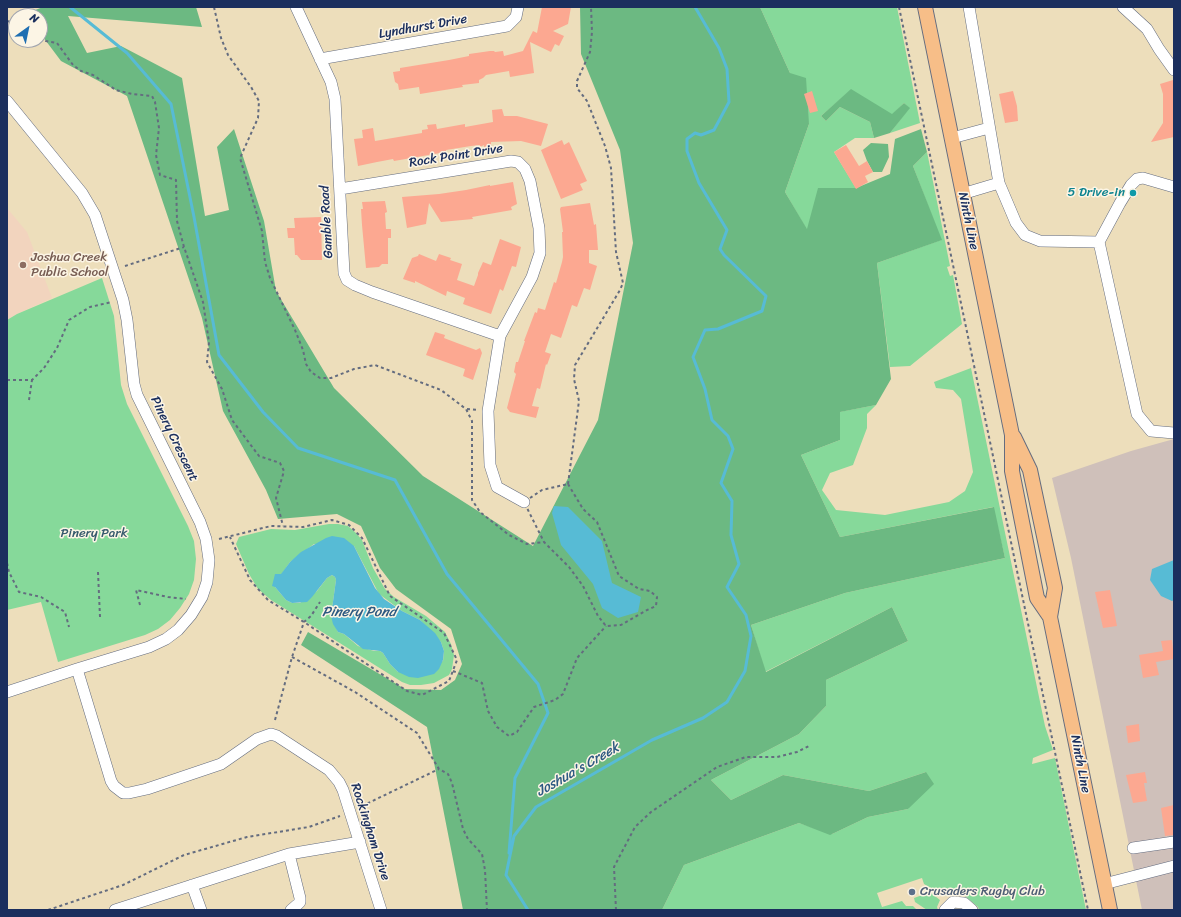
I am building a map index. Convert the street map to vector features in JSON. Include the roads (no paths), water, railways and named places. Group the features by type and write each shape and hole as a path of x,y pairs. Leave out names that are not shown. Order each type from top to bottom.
{"main road":[{"name":"Ninth Line","path":"925,7 1012,434 1012,471 1037,598 1050,618"},
{"name":"Ninth Line","path":"1012,434 1030,470 1054,588 1050,618 1110,910"}],"street":[{"name":"Gamble Road","path":"296,7 331,82 335,99 344,273 347,280 372,292 500,336"},
{"name":"Lyndhurst Drive","path":"320,59 508,26 516,17 518,7"},
{"path":"969,7 999,183 1016,223 1025,235 1040,241 1095,242"},
{"path":"1123,7 1147,29 1174,70"},
{"name":"Pinery Crescent","path":"7,101 82,193 92,208 123,300 127,320 134,384 137,395 201,526 206,539 209,560 207,582 202,597 191,615 178,630 166,639 149,646 77,668 7,692"},
{"path":"952,138 989,128"},
{"name":"Rock Point Drive","path":"340,189 511,162 518,162 525,169 530,181 539,228 540,253 532,277 500,336 488,411 490,465 497,487 524,502"},
{"path":"1174,187 1143,178 1137,179 1131,185 1095,242 1138,414 1151,431 1174,433"},
{"path":"962,194 999,183"},
{"name":"Rockingham Drive","path":"77,668 111,781 118,791 129,793 147,789 221,764 257,739 271,734 277,736 329,770 343,790 381,910"},
{"path":"115,910 289,854 360,842"},
{"path":"1133,848 1174,842"},
{"path":"289,854 300,898 300,902 291,910"},
{"path":"1104,884 1174,866"},
{"path":"192,885 201,910"},
{"path":"945,910 953,902 964,903 972,910"}],"water":[{"path":"554,506 568,507 602,541 612,583 641,597 638,612 618,618 602,608 593,584 561,545 552,513"},
{"name":"Pinery Pond","path":"332,536 344,538 354,546 375,588 384,599 402,611 420,620 435,633 441,642 444,651 443,660 439,669 434,674 418,678 409,677 398,672 380,651 363,649 344,634 338,632 333,624 331,616 336,580 332,575 327,578 307,602 292,603 286,600 275,587 272,586 275,574 281,574 290,562 301,552"},
{"path":"1174,560 1174,600 1172,601 1161,596 1150,580 1152,569"}],"waterway":[{"path":"70,7 127,53 171,104 194,217 219,355 263,412 298,448 395,480 447,574 538,684 548,713 515,778 509,853"},
{"name":"Joshua's Creek","path":"528,910 506,875 514,836 536,807 652,740 703,718 727,702 745,671 751,636 746,615 727,587 739,564 731,535 732,501 721,483 733,449 728,436 712,420 705,389 693,357 705,330 718,329 762,311 766,296 724,255 720,249 727,230 699,183 687,151 687,139 695,133 701,135 714,130 729,102 727,69 719,48 695,7"}],"place":[{"name":"5 Drive-in","path":"1133,193"},
{"name":"Joshua Creek Public School","path":"23,265"},
{"name":"Crusaders Rugby Club","path":"912,892"}],"park label":[{"name":"Pinery Park","path":"94,534"}]}
